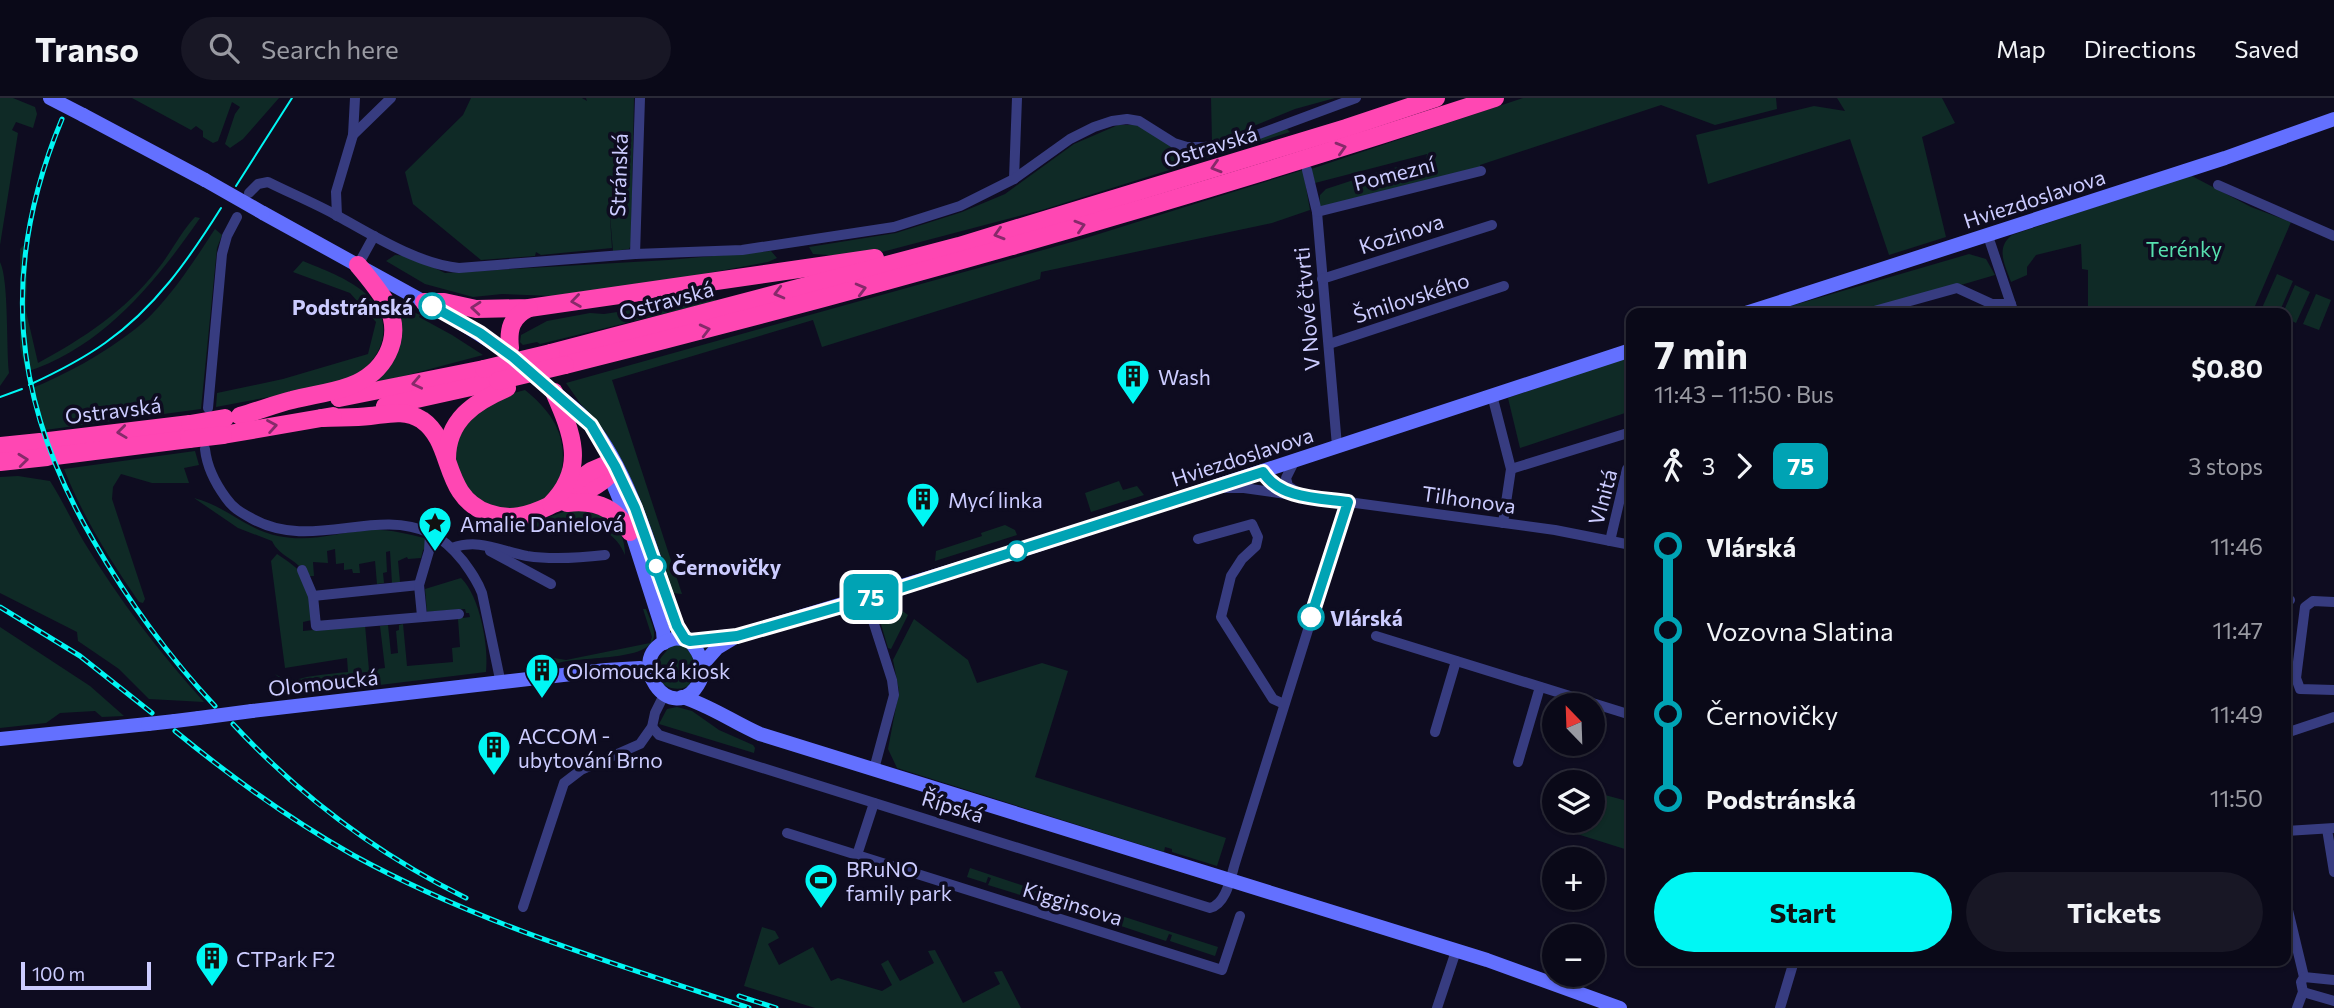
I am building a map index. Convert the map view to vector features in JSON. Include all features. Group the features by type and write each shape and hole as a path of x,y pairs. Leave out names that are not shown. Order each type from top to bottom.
{"highway":[{"name":"Ostravská","path":"0,462 48,449 190,431 551,353 958,246 1282,148 1436,98"},
{"name":"Ostravská","path":"229,423 322,418 502,385 565,365 748,320 963,261 1350,146 1495,98"},
{"path":"424,302 444,302 476,309 529,308 958,246"},
{"path":"229,423 293,400 342,389 374,373 387,358 393,336 390,293 358,265"},
{"path":"507,349 509,331 514,319 529,308"},
{"path":"448,466 448,442 455,424 471,407 502,385"},
{"path":"550,388 572,437 572,463 564,489"},
{"path":"322,418 395,412 414,416 433,432 462,494 472,504 502,517 532,514 575,497 610,474"},
{"name":"Ostravská","path":"0,446 48,449"},
{"path":"550,506 564,489 591,471 610,474"},
{"path":"550,506 581,502 600,505 618,515 637,535"}],"main road":[{"path":"50,98 358,265"},
{"name":"Hviezdoslavova","path":"1762,308 2225,158 2334,119"},
{"path":"390,293 424,302 507,349"},
{"name":"Hviezdoslavova","path":"702,665 717,648 737,636 866,599 1263,472 1626,352"},
{"path":"550,388 573,414 610,474 677,626 698,652 702,665 699,682 682,697 664,695 655,687 649,673 652,657"},
{"path":"550,388 583,416 597,434 625,485 664,643"},
{"path":"606,670 642,662 652,657 664,643 675,639 737,636"},
{"name":"Olomoucká","path":"0,739 606,670 640,668 649,673"},
{"path":"699,682 720,715"},
{"name":"Řípská","path":"682,697 702,703 760,734 1456,951 1620,1008"}],"street":[{"path":"337,216 336,192 353,135 355,98"},
{"name":"Stránská","path":"635,254 640,98"},
{"path":"1014,179 1017,98"},
{"path":"249,193 258,184 268,182 440,266 459,268 635,254 742,250 894,227 960,206 1014,179 1070,139 1112,121 1139,121 1174,143 1187,147 1205,147 1293,127 1356,98"},
{"path":"353,135 387,99"},
{"name":"V Nové čtvrti","path":"1307,170 1317,212 1336,446"},
{"name":"Pomezní","path":"1317,212 1481,171"},
{"path":"2218,185 2334,236"},
{"path":"208,408 222,254 227,236 237,217"},
{"name":"Kozinova","path":"1322,279 1492,225"},
{"path":"358,265 374,236"},
{"path":"1885,308 1957,288 1992,304 2012,308 1988,236"},
{"name":"Šmilovského","path":"1329,344 1504,286"},
{"path":"1492,395 1511,469 1503,523"},
{"path":"1511,469 1626,434"},
{"path":"205,449 212,477 234,509 260,524 292,533 323,532 379,524 430,533 452,548 477,579 501,684"},
{"path":"1296,460 1286,478 1290,488 1300,494"},
{"name":"Tilhonova","path":"1263,472 1277,488 1300,494 1503,523 1626,544"},
{"name":"Vlnitá","path":"1610,541 1626,473"},
{"name":"Tilhonova","path":"1208,489 1244,488 1300,494"},
{"path":"1230,879 1348,502"},
{"path":"1198,539 1252,524 1258,537 1256,546 1242,559 1231,576 1221,618 1273,699 1284,704"},
{"path":"422,616 419,585 429,551 430,533"},
{"path":"452,548 471,542 523,555 556,558 605,555"},
{"path":"482,545 551,583"},
{"path":"522,568 523,555"},
{"path":"302,570 313,596 316,626 459,614"},
{"path":"313,596 419,585"},
{"path":"866,599 892,680 894,695 874,769"},
{"path":"2334,602 2313,601 2305,607 2296,680 2300,689 2334,690"},
{"path":"1376,636 1626,713"},
{"path":"1434,732 1456,661"},
{"path":"1518,762 1540,687"},
{"path":"523,907 564,783 581,770 640,744 652,727 655,713 664,695"},
{"path":"2291,731 2334,717"},
{"name":"Řípská","path":"652,727 659,734 702,749 1210,908 1222,902 1230,879"},
{"path":"858,855 874,803"},
{"path":"2291,831 2330,829 2334,872"},
{"name":"Kigginsova","path":"787,833 1222,970 1240,916"},
{"path":"2291,923 2304,977 2301,982 2303,992 2297,1008"},
{"path":"1437,1008 1456,951"},
{"path":"1780,1008 1793,966"},
{"path":"2304,977 2334,980"},
{"path":"2303,992 2334,1001"}],"green space":[{"path":"0,98 13,98 35,107 37,114 33,128 16,122 12,130 18,133 0,245"},
{"path":"132,98 279,98 243,139 230,148 225,144 240,107 232,102 218,141 213,143 203,137 203,131 196,126 191,130"},
{"path":"471,98 582,98 587,101 586,98 634,98 629,249 613,251 609,203 612,248 541,255 536,252 535,256 481,260 413,204 405,172 463,115"},
{"path":"1211,98 1335,98 1295,109 1227,137 1226,140 1212,142"},
{"path":"1523,98 1776,98 1777,109 1715,125 1661,105 1480,165 1480,169 1319,208 1320,195 1326,189 1426,160 1427,154 1315,183 1311,169"},
{"path":"1837,98 1942,98 1955,123 1922,137 1946,237 1889,255 1850,139 1708,184 1696,135 1814,106 1845,111"},
{"path":"1118,125 1140,125 1173,147 1287,129 1290,132 1042,210 882,252 842,256 813,254 809,247 896,233 962,212 1005,194 1074,144"},
{"path":"1303,170 1310,210 1272,223 1041,272 1040,279 822,347 813,320 612,380 682,594 672,593 608,443 566,383 1086,238"},
{"name":"Terénky","path":"2190,175 2251,207 2291,222 2254,308 2088,308 2088,270 2082,269 2081,244 2036,255 2027,267 2027,275 2011,282 2003,251 2012,235"},
{"path":"195,217 200,218 165,266 125,310 79,347 26,372 20,347 20,249 28,241 26,311 38,363 72,344 117,311 145,285"},
{"path":"215,229 222,235 217,248 201,409 45,430 30,389 97,355 146,320 178,283"},
{"path":"771,251 777,258 768,262 681,278 552,296 502,294 473,297 425,284 386,261 395,255 410,256 445,273"},
{"path":"1969,254 1986,259 1995,275 1882,308 1784,308"},
{"path":"303,261 345,280 371,298 379,310 383,324 378,352 362,371 339,382 216,407 217,393 283,379 368,354 376,322 350,293 293,272"},
{"path":"0,262 6,298 9,373 0,386"},
{"path":"2277,274 2293,281 2281,308 2262,308"},
{"path":"2295,285 2310,292 2296,323 2291,320 2291,308 2285,308"},
{"path":"2316,294 2331,300 2319,330 2303,324"},
{"path":"712,295 716,301 540,344 537,342 523,345 520,342 521,335 547,321 590,313 604,314 657,306"},
{"path":"397,304 420,315 419,317 483,355 381,382 376,381"},
{"path":"1626,358 1626,413 1520,448 1508,398"},
{"path":"525,390 542,406 555,424 562,444 562,468 566,470 563,479 538,506 500,511 469,494 452,457 464,420 506,395"},
{"path":"195,451 199,465 184,468 189,483 152,483 121,474 113,487 112,499 145,599 143,603 139,602 98,538 64,469"},
{"path":"18,476 50,481 111,585 156,645 204,702 149,699 119,669 78,641 77,632 0,593 0,477"},
{"path":"1119,481 1123,490 1137,486 1144,495 1091,512 1085,493"},
{"path":"194,498 215,506 256,529 278,536 314,538 384,530 424,538 427,548 423,550 421,558 407,557 398,561 400,582 392,583 390,551 386,552 387,572 383,573 384,583 377,584 375,561 359,564 360,573 353,573 352,569 344,570 344,563 336,564 335,549 327,551 328,563 313,562 314,576 306,576 272,541 238,528"},
{"path":"569,510 590,512 608,519 620,533 625,555 619,543 602,531 582,528 537,530 503,526 532,523"},
{"path":"1005,525 1015,530 1017,535 935,561 936,551 982,536 981,533"},
{"path":"277,554 296,568 306,581 312,620 303,622 303,631 365,625 369,670 385,668 380,626 388,625 391,654 398,653 396,631 399,630 399,625 403,624 407,666 453,662 452,648 460,647 458,619 462,613 463,618 470,617 469,613 466,613 465,609 427,612 425,589 461,578 468,586 482,622 486,672 298,695 275,674 294,680 348,672 347,658 285,668 271,561"},
{"path":"893,604 908,615 891,649 888,648 878,614 879,608"},
{"path":"643,609 646,609 654,636 650,645 640,650 612,657 555,662 539,669 510,672 535,669 536,655 566,660 650,643 652,637"},
{"path":"914,619 968,660 977,683 1042,663 1068,671 1035,777 1226,838 1217,866 1172,852 1172,849 1165,847 1164,852 897,768 888,749 899,691 893,660"},
{"path":"0,627 90,686 124,716 102,717 95,711 60,713 46,723 0,728"},
{"path":"679,644 688,648 696,665 692,684 679,689 662,683 657,672 660,659 671,645"},
{"path":"677,707 692,711 719,730 753,745 754,753 659,724 667,709"},
{"path":"1605,795 1626,801 1626,849 1574,833 1605,833"},
{"path":"970,868 1036,890 1037,887 1059,894 1058,897 1218,947 1215,956 1170,941 1172,935 1169,934 1166,941 1103,920 1105,914 1102,913 1100,920 1037,899 1036,892 1033,899 988,885 991,878 988,877 986,883 967,877"},
{"path":"762,927 775,931 779,938 768,944 779,965 813,947 831,981 838,978 882,991 892,985 881,964 888,960 900,981 934,963 928,951 935,950 963,1003 1000,984 994,972 1002,971 1021,1008 815,1008 744,986"}],"tram line":[{"path":"236,186 292,98"},
{"path":"29,385 96,349 140,314 170,282 221,208"},
{"path":"0,397 22,389"}],"railway":[{"path":"62,119 42,174 29,228 23,281 24,332 31,384 45,436 66,488 93,540 149,626 215,706"},
{"path":"0,607 80,656 152,713"},
{"path":"233,724 286,776 342,822 402,863 466,898"},
{"path":"175,731 283,812 353,855 400,879 497,922 749,1008"},
{"path":"739,996 776,1008"}],"bus line":[{"name":"75","path":"432,306 480,333 513,357 591,425 635,508 677,626 685,639 690,641 737,636 866,599 1263,472 1277,488 1287,492 1348,502 1311,617"}],"place":[{"name":"Podstránská","path":"432,306"},
{"name":"Wash","path":"1133,406"},
{"name":"Mycí linka","path":"923,529"},
{"name":"Amalie Danielová","path":"435,553"},
{"name":"Černovičky","path":"656,566"},
{"name":"Vlárská","path":"1311,617"},
{"name":"Olomoucká kiosk","path":"542,700"},
{"name":"ACCOM - ubytování Brno","path":"494,777"},
{"name":"BRuNO family park","path":"821,910"},
{"name":"CTPark F2","path":"212,988"}]}
